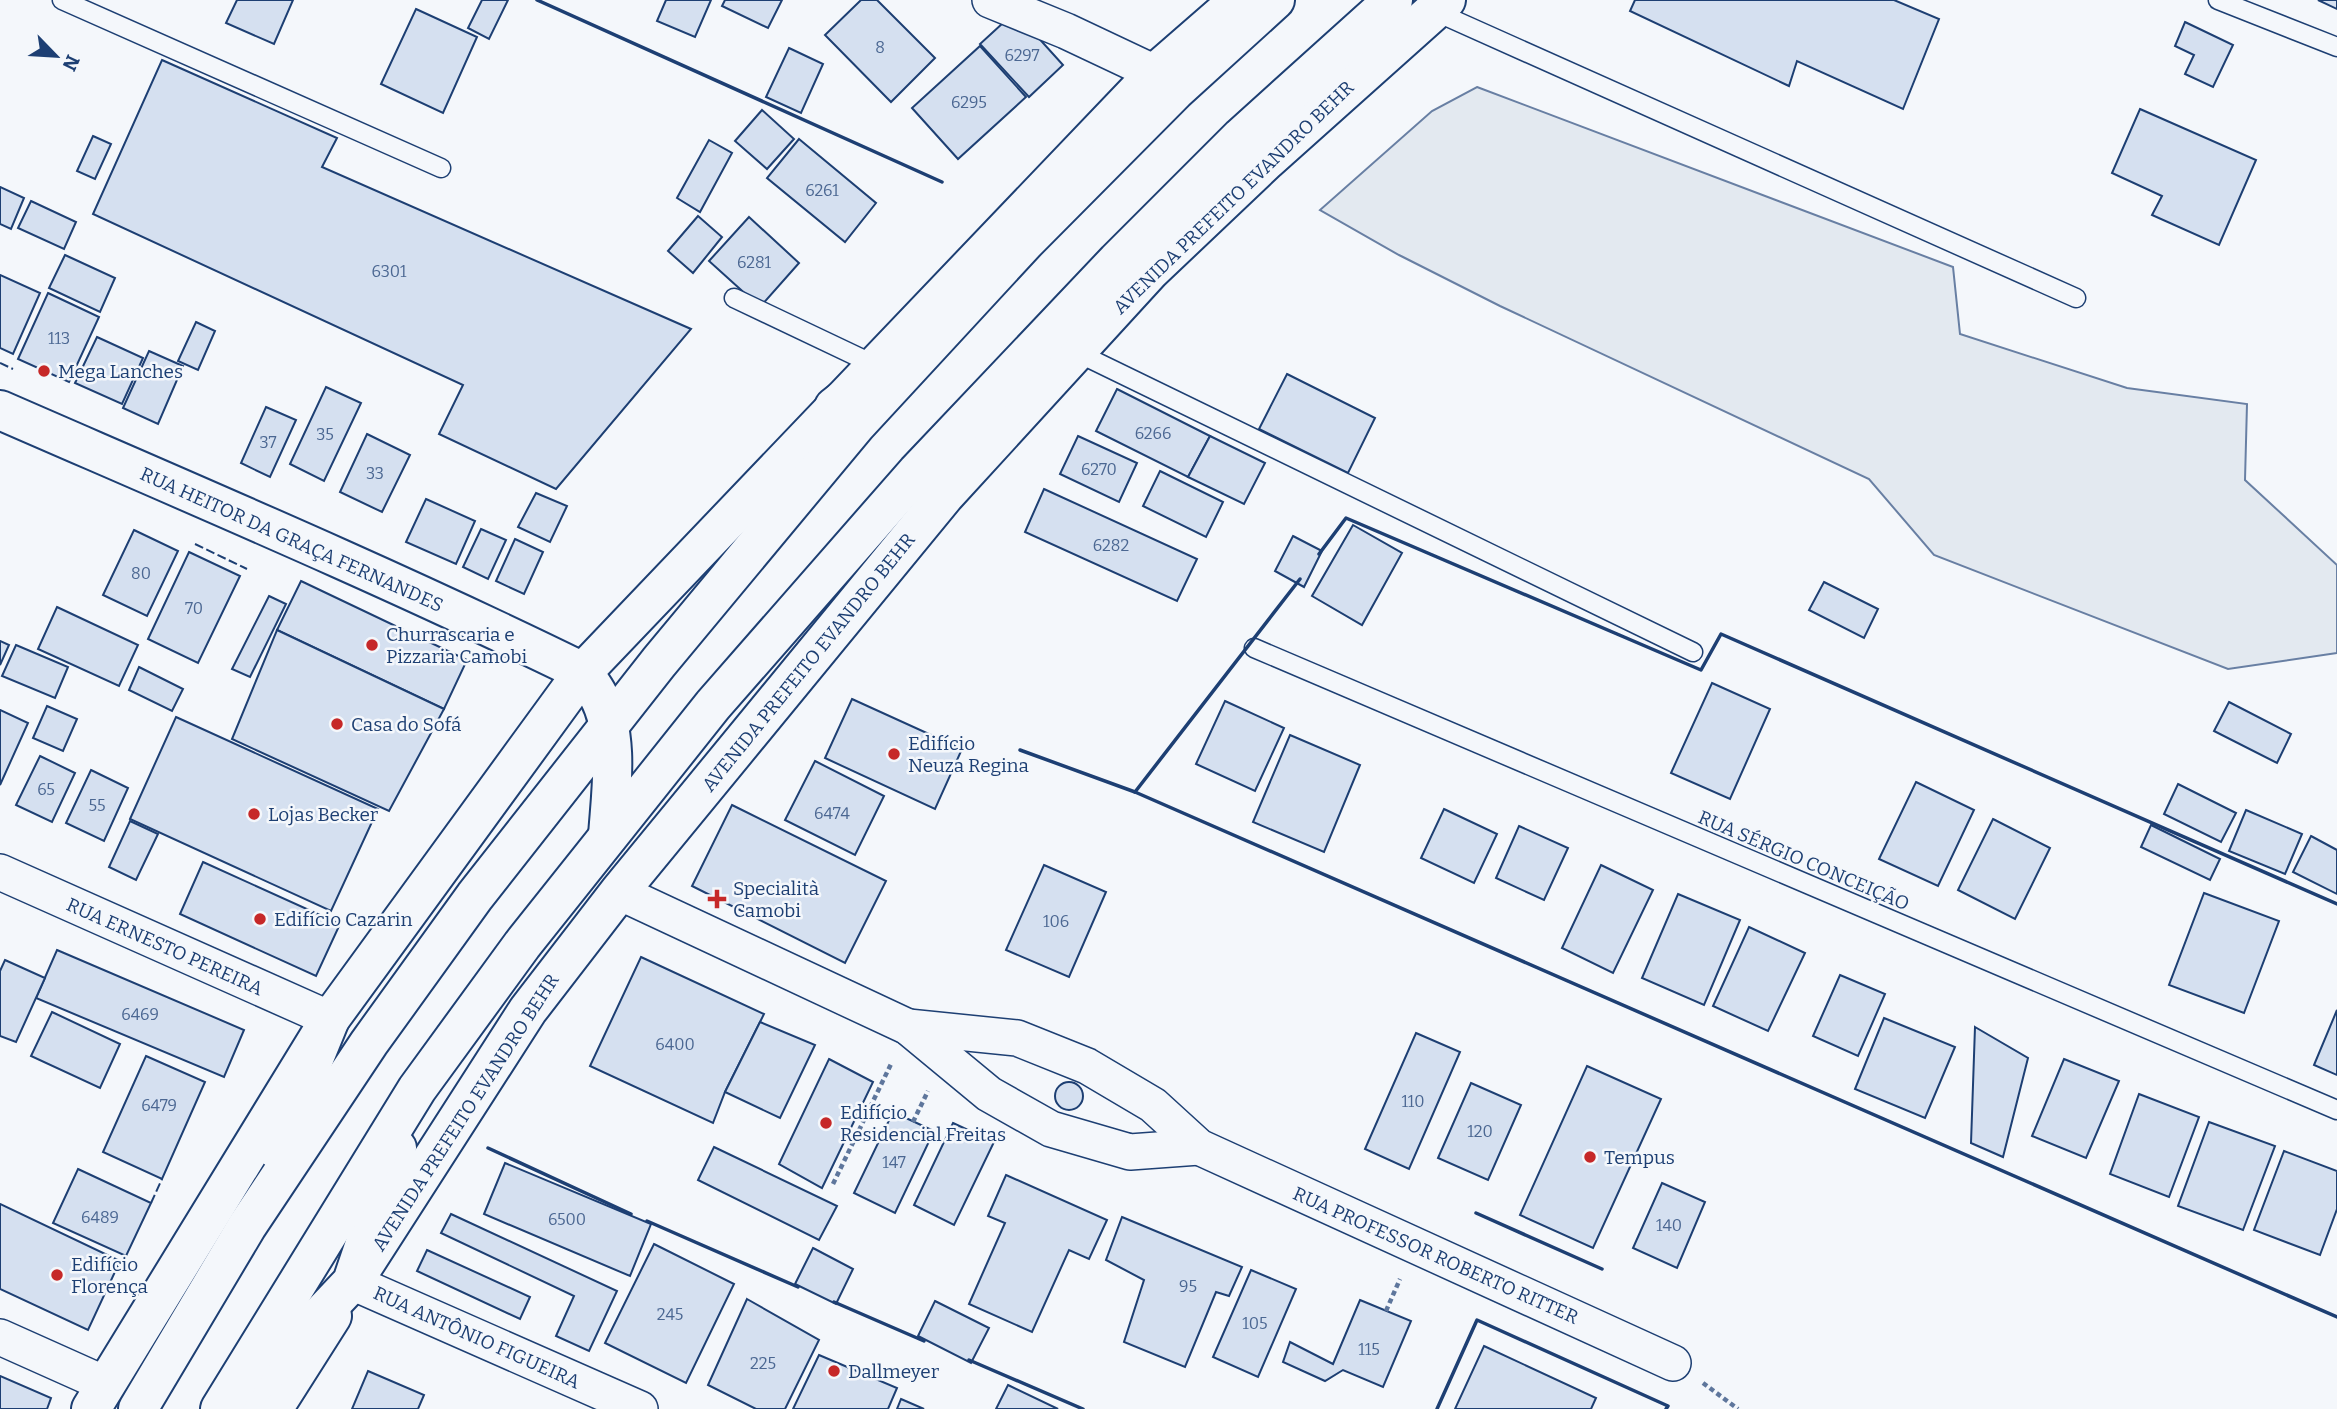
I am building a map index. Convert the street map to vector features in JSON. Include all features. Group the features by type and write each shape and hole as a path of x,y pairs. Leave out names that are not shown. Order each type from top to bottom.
{"main road":[{"path":"98,1396 330,1019 583,672 1155,73 1239,0"},
{"path":"138,1409 247,1226 377,1031 475,896 659,662 856,425 1026,241 1175,91 1275,0"},
{"name":"AVENIDA PREFEITO EVANDRO BEHR","path":"219,1409 417,1089 522,945 713,705 927,462 1146,232 1241,137 1393,0"},
{"name":"AVENIDA PREFEITO EVANDRO BEHR","path":"272,1409 528,1010 620,892 945,495 1160,261 1267,159 1442,3"},
{"path":"834,407 874,377 1026,241"},
{"name":"RUA HEITOR DA GRAÇA FERNANDES","path":"0,410 307,543 583,672"},
{"path":"583,672 599,696 609,725 612,759 608,836"},
{"path":"247,1226 330,1019"},
{"path":"232,1409 352,1282 417,1089"}],"street":[{"path":"990,0 1066,31 1155,73"},
{"name":"RUA ERNESTO PEREIRA","path":"0,872 330,1019"},
{"name":"RUA PROFESSOR ROBERTO RITTER","path":"620,892 908,1027 989,1094 1051,1129 1130,1152 1199,1147"},
{"name":"RUA PROFESSOR ROBERTO RITTER","path":"908,1027 1017,1038 1087,1066 1153,1105 1199,1147 1674,1363"},
{"name":"RUA ANTÔNIO FIGUEIRA","path":"352,1282 640,1409"},
{"path":"0,1337 98,1396"}],"lane":[{"path":"62,0 440,168"},
{"path":"2218,0 2337,47"},
{"path":"1442,3 2076,298"},
{"path":"734,298 875,365"},
{"path":"1076,352 1693,652"},
{"name":"RUA SÉRGIO CONCEIÇÃO","path":"1254,648 2337,1110"}],"path":[{"path":"833,1184 908,1027"}],"shaded area":[{"path":"1477,87 1953,267 1960,334 2127,388 2247,404 2245,480 2337,565 2337,653 2228,669 1934,555 1869,479 1500,306 1399,255 1320,210 1432,111"}],"building":[{"path":"237,0 293,0 274,44 226,23"},
{"path":"482,0 508,0 489,39 468,28"},
{"path":"666,0 711,0 695,37 657,21"},
{"path":"725,0 782,0 768,28 722,6"},
{"path":"861,0 877,0 935,58 891,102 825,35"},
{"path":"1635,0 1894,0 1939,19 1903,109 1797,61 1789,86 1630,11"},
{"path":"2318,0 2337,0 2337,9"},
{"path":"416,9 477,37 443,113 381,84"},
{"path":"1015,12 1063,65 1029,97 980,44"},
{"path":"2185,22 2233,45 2213,87 2185,74 2194,55 2175,46"},
{"path":"980,46 1026,97 958,159 912,108"},
{"path":"789,48 823,64 801,113 766,97"},
{"path":"162,60 337,138 322,167 691,329 556,489 439,434 463,385 93,214"},
{"path":"2140,109 2256,160 2219,245 2152,215 2162,196 2112,173"},
{"path":"762,110 794,139 767,169 735,141"},
{"path":"93,136 111,144 95,179 77,171"},
{"path":"799,139 876,203 845,242 767,178"},
{"path":"709,140 732,153 700,212 677,198"},
{"path":"0,187 24,198 11,229 0,224"},
{"path":"31,201 76,222 64,249 18,228"},
{"path":"698,216 722,237 693,273 668,251"},
{"path":"749,217 799,263 760,307 709,261"},
{"path":"65,255 115,278 100,312 49,288"},
{"path":"0,275 40,293 13,354 0,348"},
{"path":"48,293 99,317 69,382 18,359"},
{"path":"196,322 215,331 198,370 178,361"},
{"path":"97,337 143,358 122,404 75,383"},
{"path":"149,351 183,366 158,424 123,408"},
{"path":"1287,374 1375,418 1348,473 1259,429"},
{"path":"326,387 361,403 324,481 290,464"},
{"path":"1117,389 1210,436 1188,477 1096,431"},
{"path":"266,407 296,420 270,477 241,463"},
{"path":"367,434 410,455 382,512 340,492"},
{"path":"1078,436 1137,463 1119,502 1060,474"},
{"path":"1210,436 1265,463 1244,504 1188,477"},
{"path":"1160,471 1223,502 1206,537 1143,506"},
{"path":"1044,489 1197,559 1177,601 1025,532"},
{"path":"536,493 567,506 550,542 518,527"},
{"path":"426,499 475,521 456,564 406,542"},
{"path":"1353,525 1402,553 1362,625 1312,596"},
{"path":"481,529 506,540 488,579 463,567"},
{"path":"134,530 178,551 147,616 103,595"},
{"path":"1293,536 1322,551 1304,587 1275,571"},
{"path":"515,539 543,552 524,594 496,581"},
{"path":"189,552 240,576 198,663 148,639"},
{"name":"Churrascaria e Pizzaria Camobi","path":"301,581 467,660 444,709 277,630"},
{"path":"1824,582 1878,609 1864,638 1809,610"},
{"path":"269,596 286,604 250,677 232,669"},
{"path":"57,607 138,645 119,686 38,649"},
{"name":"Casa do Sofá","path":"277,630 444,709 389,811 232,739"},
{"path":"0,641 9,645 0,665"},
{"path":"16,645 68,667 55,698 2,676"},
{"path":"139,667 183,689 172,711 129,690"},
{"path":"1712,683 1770,709 1730,799 1671,773"},
{"name":"Edifício Neuza Regina","path":"852,699 962,749 935,809 825,758"},
{"path":"1225,701 1284,728 1255,791 1196,764"},
{"path":"2229,702 2291,734 2277,763 2214,731"},
{"path":"47,706 77,719 63,751 33,738"},
{"path":"0,710 28,723 0,785"},
{"name":"Lojas Becker","path":"176,717 378,809 331,911 130,819"},
{"path":"1290,735 1360,765 1324,852 1253,822"},
{"path":"40,756 75,773 52,822 16,805"},
{"path":"815,761 884,796 855,855 785,820"},
{"path":"91,770 128,788 104,841 66,823"},
{"path":"1916,782 1974,810 1938,886 1879,859"},
{"path":"2178,784 2236,813 2221,842 2164,814"},
{"path":"732,805 886,881 845,963 692,886"},
{"path":"1444,809 1497,834 1474,883 1421,858"},
{"path":"2246,810 2302,834 2285,874 2229,851"},
{"path":"1993,819 2050,848 2015,919 1958,890"},
{"path":"130,821 158,834 136,880 109,867"},
{"path":"2151,825 2220,859 2210,880 2141,847"},
{"path":"1519,826 1568,848 1544,900 1496,878"},
{"path":"2311,836 2337,850 2337,894 2293,872"},
{"name":"Edifício Cazarin","path":"203,862 340,924 316,976 180,914"},
{"path":"1044,865 1106,892 1069,977 1006,950"},
{"path":"1601,865 1653,890 1613,973 1562,948"},
{"path":"2204,893 2279,921 2244,1013 2169,985"},
{"path":"1678,894 1740,920 1704,1005 1642,978"},
{"path":"1749,927 1805,953 1768,1031 1713,1006"},
{"path":"57,950 244,1030 224,1077 36,998"},
{"path":"641,957 764,1014 725,1092 713,1123 590,1066"},
{"path":"5,960 45,978 16,1042 0,1036 0,971"},
{"path":"1840,975 1885,994 1858,1056 1813,1036"},
{"path":"2337,1010 2337,1075 2314,1065"},
{"path":"52,1012 120,1044 100,1088 31,1056"},
{"path":"1884,1018 1955,1047 1925,1118 1855,1089"},
{"path":"760,1022 815,1045 780,1118 725,1092"},
{"path":"1975,1027 2028,1058 2003,1157 1971,1143"},
{"path":"1416,1033 1460,1052 1409,1169 1365,1149"},
{"path":"146,1056 205,1082 162,1179 103,1152"},
{"name":"Edifício Residencial Freitas","path":"829,1059 873,1082 822,1188 779,1164"},
{"path":"2064,1059 2119,1081 2086,1158 2032,1136"},
{"name":"Tempus","path":"1587,1066 1661,1099 1593,1248 1520,1215"},
{"path":"1069,1082 1079,1086 1083,1096 1079,1106 1069,1110 1059,1106 1055,1096 1059,1086"},
{"path":"1471,1083 1521,1105 1488,1180 1438,1158"},
{"path":"2139,1094 2199,1117 2169,1197 2110,1174"},
{"path":"893,1112 934,1131 895,1213 854,1193"},
{"path":"2209,1122 2275,1146 2243,1230 2178,1206"},
{"path":"953,1123 994,1142 954,1225 914,1205"},
{"path":"714,1147 837,1206 819,1240 698,1180"},
{"path":"2284,1151 2337,1171 2337,1209 2320,1255 2254,1230"},
{"path":"505,1163 651,1224 630,1276 484,1214"},
{"path":"78,1169 151,1203 126,1256 53,1223"},
{"path":"1006,1175 1107,1220 1089,1259 1069,1250 1032,1332 969,1304 1005,1223 988,1216"},
{"path":"1662,1183 1705,1202 1677,1268 1633,1248"},
{"name":"Edifício Florença","path":"0,1204 120,1261 88,1330 0,1289"},
{"path":"451,1214 617,1291 589,1351 556,1336 574,1296 441,1233"},
{"path":"1122,1217 1242,1267 1229,1296 1216,1292 1185,1367 1124,1342 1144,1280 1106,1260"},
{"path":"654,1244 734,1284 686,1383 605,1343"},
{"path":"813,1248 853,1269 836,1304 795,1284"},
{"path":"427,1250 530,1297 520,1319 417,1271"},
{"path":"1251,1270 1296,1289 1258,1377 1213,1357"},
{"path":"747,1299 819,1340 785,1409 756,1409 708,1385"},
{"path":"1360,1300 1411,1321 1383,1387 1343,1370 1325,1381 1283,1362 1290,1342 1333,1364"},
{"path":"935,1301 989,1328 971,1363 918,1336"},
{"path":"1484,1346 1596,1398 1591,1409 1455,1409"},
{"name":"Dallmeyer","path":"819,1355 897,1388 888,1409 793,1409"},
{"path":"368,1371 424,1395 418,1409 352,1409"},
{"path":"0,1376 51,1398 47,1409 0,1409"},
{"path":"1008,1385 1058,1409 996,1409"},
{"path":"901,1399 924,1409 897,1409"}],"fence":[{"path":"0,363 13,369"},
{"path":"195,544 247,569"},
{"path":"151,1203 162,1179"}],"wall":[{"path":"537,0 942,182"},
{"path":"1319,554 1346,518 1701,670 1721,634 2337,904"},
{"path":"1135,792 1300,579"},
{"path":"1020,750 1135,792 2337,1317"},
{"path":"488,1148 631,1214"},
{"path":"1476,1213 1602,1269"},
{"path":"647,1221 798,1287"},
{"path":"834,1302 924,1341"},
{"path":"1437,1409 1477,1320 1668,1406 1666,1409"},
{"path":"969,1360 1083,1409"}],"place":[{"name":"Mega Lanches","path":"44,371"},
{"name":"Churrascaria e Pizzaria Camobi","path":"372,645"},
{"name":"Casa do Sofá","path":"337,724"},
{"name":"Edifício Neuza Regina","path":"894,754"},
{"name":"Lojas Becker","path":"254,814"},
{"name":"Specialità Camobi","path":"717,899"},
{"name":"Edifício Cazarin","path":"260,919"},
{"name":"Edifício Residencial Freitas","path":"826,1123"},
{"name":"Tempus","path":"1590,1157"},
{"name":"Edifício Florença","path":"57,1275"},
{"name":"Dallmeyer","path":"834,1371"}]}
